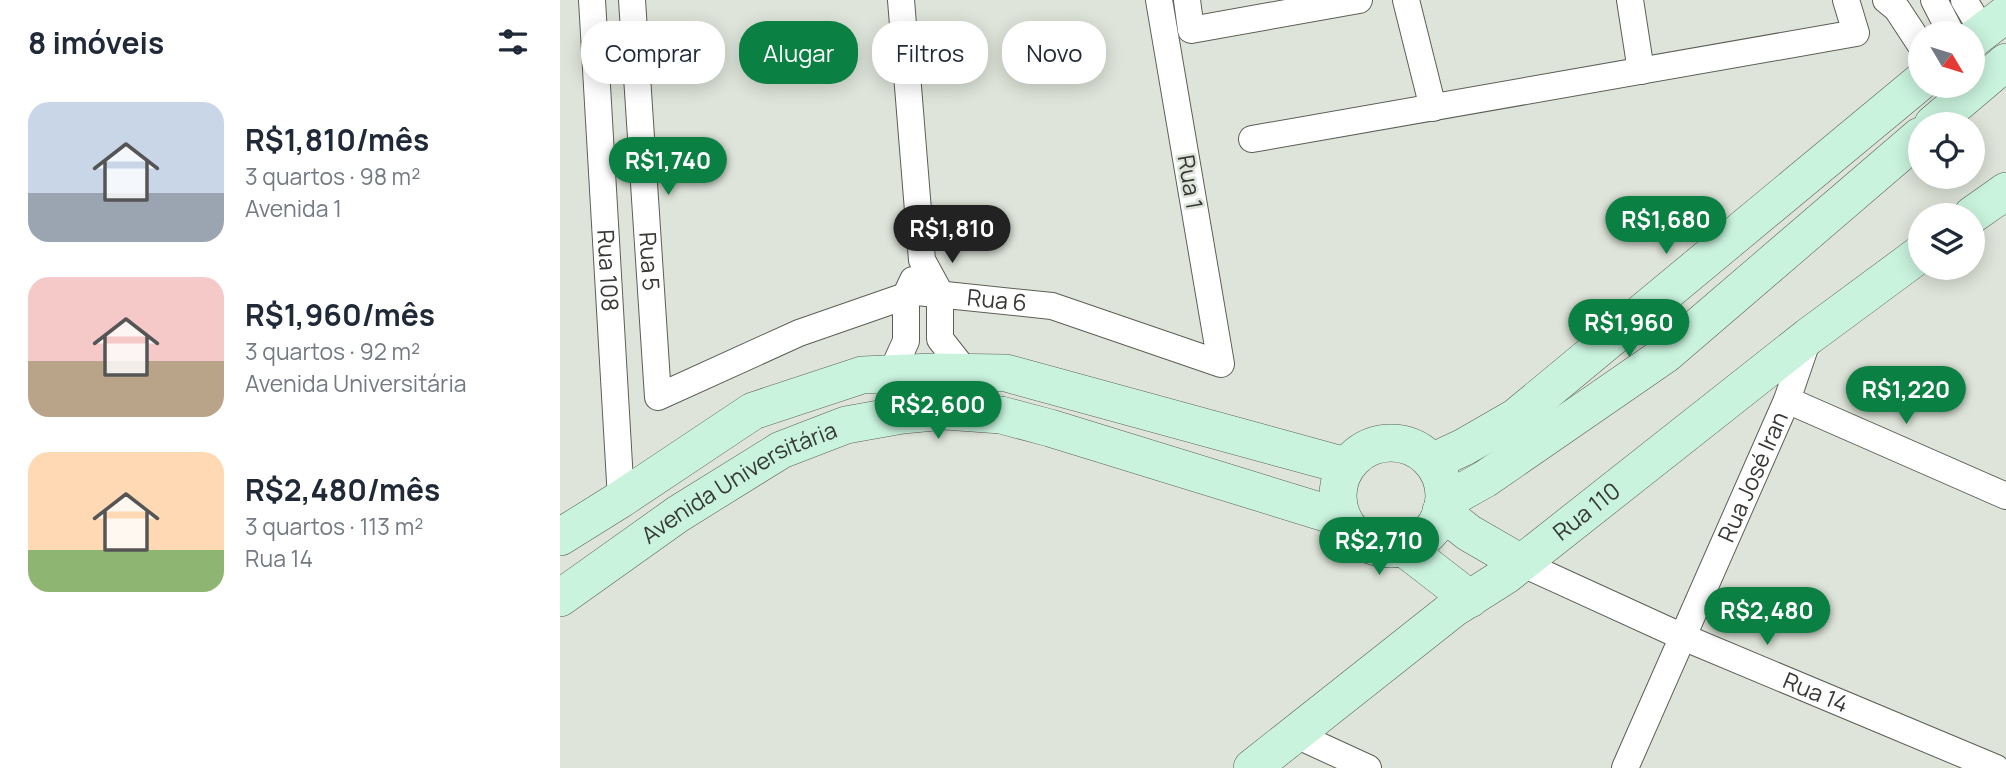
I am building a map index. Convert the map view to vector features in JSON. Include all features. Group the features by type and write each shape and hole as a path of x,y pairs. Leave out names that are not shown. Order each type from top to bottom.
{"street":[{"name":"Rua 108","path":"592,0 621,499"},
{"name":"Rua 5","path":"632,0 658,397"},
{"path":"901,0 922,260 940,293 940,339 966,372"},
{"name":"Rua 1","path":"1159,0 1221,364"},
{"path":"1187,0 1191,30 1359,0"},
{"path":"1406,0 1433,108"},
{"path":"1630,0 1641,71"},
{"path":"1252,139 1856,33 1846,0"},
{"path":"1886,0 1908,26"},
{"path":"1934,0 1965,21"},
{"path":"1964,0 1974,21"},
{"path":"1947,112 2006,62"},
{"path":"1432,462 1516,417 1908,92"},
{"path":"1442,506 1665,354 1908,146"},
{"path":"891,374 906,341 906,295 922,260"},
{"name":"Rua 110","path":"1252,768 1470,599 1521,563 1809,336 1908,263"},
{"name":"Rua 6","path":"658,397 799,333 917,292 1052,306 1221,364"},
{"path":"1633,322 1665,354"},
{"name":"Rua José Iran","path":"1625,768 1787,400 1809,336"},
{"name":"Avenida Universitária","path":"560,537 753,411 862,375 1006,373 1346,466"},
{"path":"1787,400 2006,496"},
{"name":"Avenida Universitária","path":"560,598 678,514 781,450 846,425 945,411 1001,415 1342,518 1349,531 1367,544 1389,550 1404,548"},
{"path":"1342,518 1337,500 1339,483 1346,466 1360,452 1378,444 1388,443 1417,449 1432,462 1442,480 1442,506 1431,531 1404,548 1470,599"},
{"path":"1442,506 1469,533 1521,563"},
{"name":"Rua 14","path":"1521,563 1683,637 1996,768"},
{"path":"1294,734 1357,766"}]}
